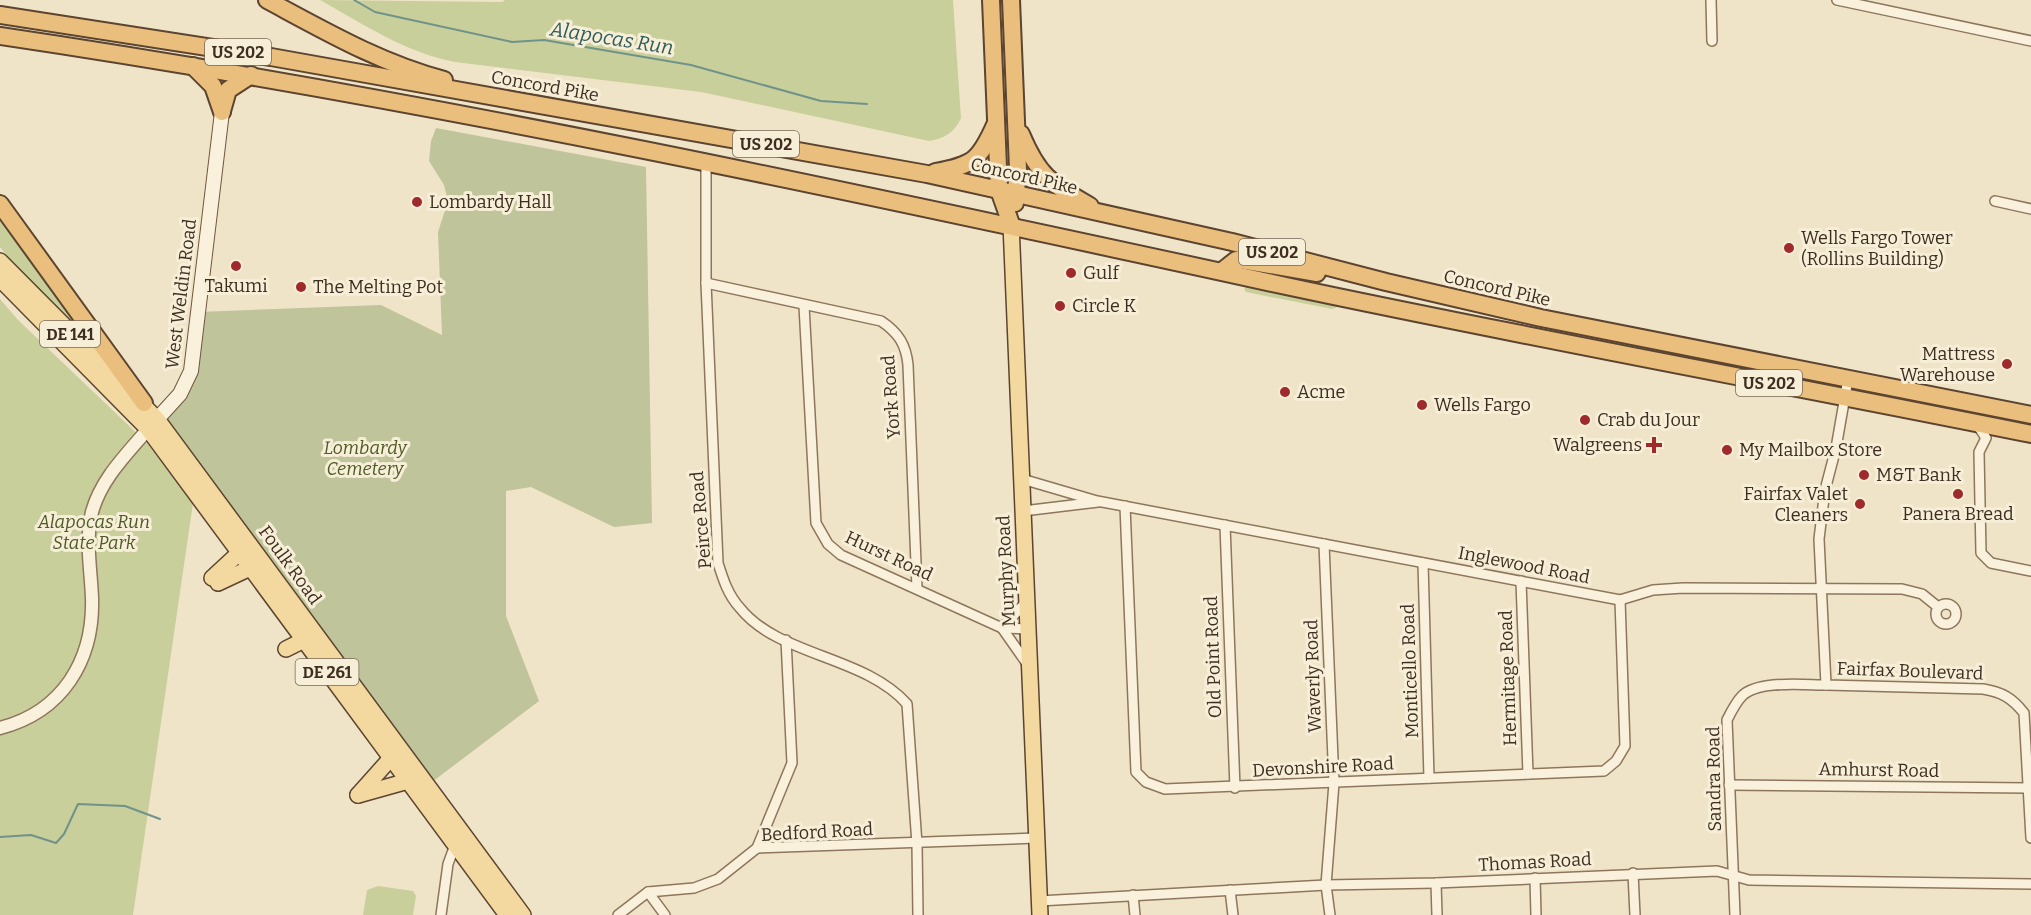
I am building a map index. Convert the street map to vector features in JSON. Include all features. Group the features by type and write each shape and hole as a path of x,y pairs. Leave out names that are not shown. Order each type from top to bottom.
{"highway":[{"path":"267,0 394,65 514,99"},
{"path":"992,0 999,190 1011,224"},
{"path":"1011,0 1017,123 1017,194 1011,224"},
{"name":"Concord Pike","path":"0,15 148,37 410,84 514,99 927,174 1232,242 1386,282 1549,320 2031,415"},
{"name":"Concord Pike","path":"0,36 251,75 706,163 1011,224 1222,271 2031,434"},
{"path":"193,65 213,86 222,112"},
{"path":"222,112 228,90 251,75"},
{"path":"927,174 963,166 976,159 996,122"},
{"path":"1017,123 1034,164 1048,180 1106,215"},
{"path":"0,204 144,403"},
{"path":"1222,271 1236,260 1241,260 1300,271 1386,282"}],"main road":[{"name":"West Weldin Road","path":"152,424 180,394 190,371 222,112"},
{"name":"Murphy Road","path":"1011,224 1039,908"},
{"name":"Foulk Road","path":"0,261 62,326 144,403 152,424 239,553 304,640 353,696 391,758 507,915"},
{"name":"Foulk Road","path":"0,279 152,424 353,696 523,915"},
{"path":"239,553 215,581 250,567"},
{"path":"286,649 304,640"},
{"path":"391,758 357,795 408,781"}],"street":[{"path":"1711,0 1712,41"},
{"path":"1837,0 2031,40"},
{"path":"145,57 148,37"},
{"name":"Peirce Road","path":"706,163 706,283 718,563 726,588 740,610 762,627 786,640 867,675 895,691 907,704 917,844 918,915"},
{"path":"1995,201 2031,209"},
{"name":"York Road","path":"706,283 881,321 893,329 906,351 917,588"},
{"name":"Hurst Road","path":"804,306 816,523 828,544 842,555 888,578 917,588 1002,628 1029,629"},
{"name":"Fairfax Boulevard","path":"1848,379 1825,490 1819,539 1826,686 1998,691 2012,699 2024,713 2031,838"},
{"path":"1976,423 1986,438 1980,452 1981,553 1991,563 2031,571"},
{"name":"West Weldin Road","path":"0,728 21,721 51,703 65,689 82,662 91,630 88,539 93,510 110,474 152,424"},
{"name":"Inglewood Road","path":"1022,479 1103,502 1620,600 1653,590 1683,588 1907,590 1922,594 1938,607"},
{"name":"Inglewood Road","path":"1023,512 1103,502"},
{"name":"Devonshire Road","path":"1125,506 1136,772 1146,782 1165,789 1235,788 1604,771 1616,761 1625,746 1620,600"},
{"name":"Old Point Road","path":"1225,525 1235,788"},
{"name":"Waverly Road","path":"1324,544 1334,783 1326,885 1330,915"},
{"name":"Monticello Road","path":"1423,563 1429,778"},
{"name":"Hermitage Road","path":"1521,581 1528,774"},
{"path":"1028,601 1002,628 1030,668"},
{"path":"757,848 792,763 786,640"},
{"name":"Sandra Road","path":"1735,915 1727,720 1743,694 1763,687 1783,684 1826,686"},
{"name":"Amhurst Road","path":"1729,785 2028,788"},
{"name":"Bedford Road","path":"648,892 694,888 718,879 757,848 1037,838"},
{"path":"441,915 448,864 455,845"},
{"name":"Thomas Road","path":"1039,908 1133,895 1633,873 1717,871 1749,880 2031,884"},
{"path":"1633,873 1635,915"},
{"path":"1535,878 1536,915"},
{"path":"1436,883 1437,915"},
{"path":"1230,890 1233,915"},
{"path":"618,915 648,892 665,915"},
{"path":"1133,895 1135,915"}],"green space":[{"path":"320,0 502,2 505,0 953,0 961,118 948,134 929,141 701,92 455,62 402,45"},
{"name":"Lombardy Cemetery","path":"436,128 646,167 652,523 614,527 531,487 506,491 506,616 539,701 428,785 157,419 180,394 198,312 381,305 442,335 438,232 448,201 444,185 429,161 431,141"},
{"path":"0,215 100,352 17,268 0,247"},
{"path":"1247,286 1335,304 1337,307 1332,309 1246,292 1244,289"},
{"name":"Alapocas Run State Park","path":"0,299 18,320 147,443 193,503 133,915 0,915"},
{"path":"378,886 413,891 416,896 413,915 363,915 367,890"}],"waterway":[{"name":"Alapocas Run","path":"354,0 375,12 512,42 544,40 691,65 821,101 867,104"},
{"path":"0,837 31,835 56,843 64,834 78,804 125,806 160,819"}],"place":[{"name":"Lombardy Hall","path":"417,202"},
{"name":"Wells Fargo Tower (Rollins Building)","path":"1789,248"},
{"name":"Takumi","path":"236,266"},
{"name":"Gulf","path":"1071,273"},
{"name":"The Melting Pot","path":"301,287"},
{"name":"Circle K","path":"1060,306"},
{"name":"Mattress Warehouse","path":"2007,364"},
{"name":"Acme","path":"1285,392"},
{"name":"Wells Fargo","path":"1422,405"},
{"name":"Crab du Jour","path":"1585,420"},
{"name":"Walgreens","path":"1654,445"},
{"name":"My Mailbox Store","path":"1727,450"},
{"name":"M&T Bank","path":"1864,475"},
{"name":"Panera Bread","path":"1958,494"},
{"name":"Fairfax Valet Cleaners","path":"1860,504"}]}
